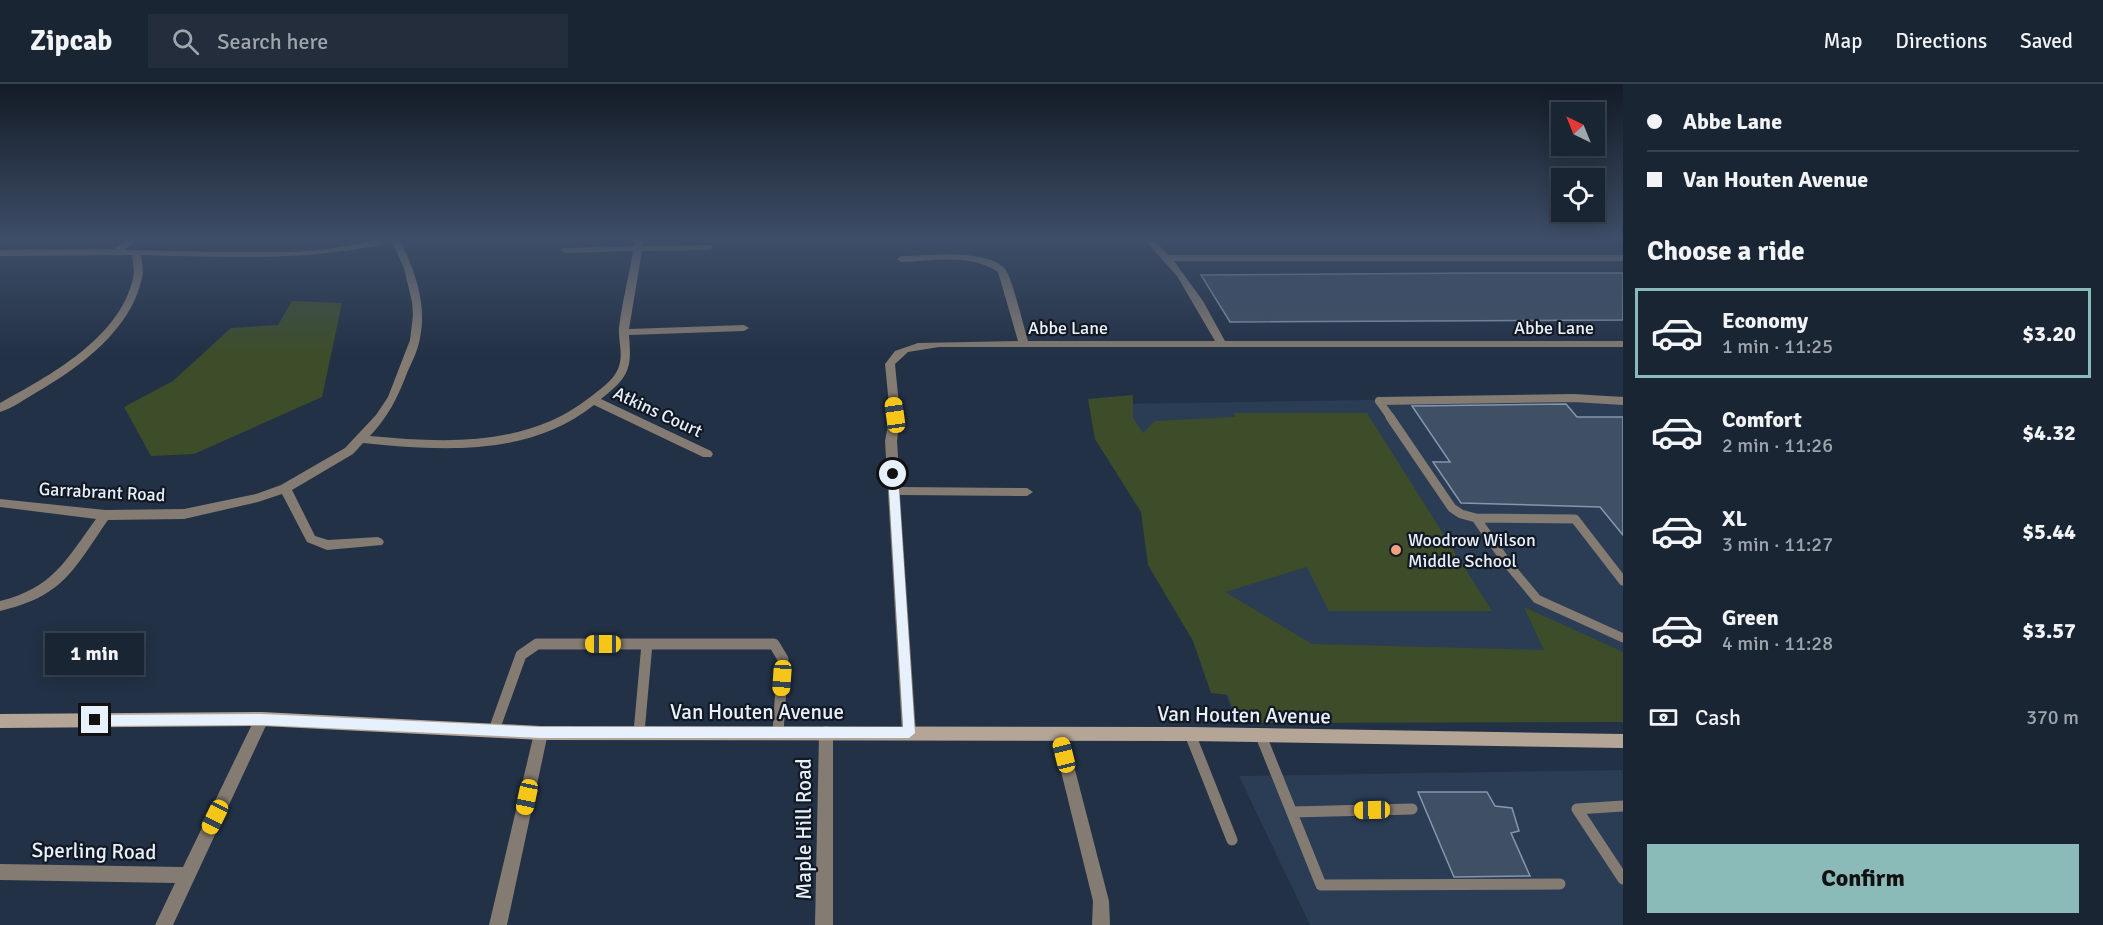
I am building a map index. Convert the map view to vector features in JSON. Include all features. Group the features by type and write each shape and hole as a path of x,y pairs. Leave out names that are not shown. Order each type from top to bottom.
{"main road":[{"name":"Van Houten Avenue","path":"0,721 262,719 541,732 1190,734 1623,741"}],"street":[{"path":"0,408 50,379 94,347 126,304 138,277"},
{"name":"Garrabrant Road","path":"0,503 105,514 184,514 258,498 285,488 349,451 363,439 393,397 415,340 418,315 411,277"},
{"path":"363,439 418,445 487,442 531,433 573,416 618,377 624,367 626,355 624,332 633,277"},
{"path":"1004,277 1024,344"},
{"path":"1184,277 1221,344"},
{"path":"624,332 744,328"},
{"name":"Abbe Lane","path":"909,733 891,441 895,415 890,364 892,358 901,351 913,345 1623,344"},
{"name":"Atkins Court","path":"594,400 707,453"},
{"path":"285,488 310,539 327,545 378,542"},
{"path":"894,490 1027,492"},
{"path":"0,606 27,600 55,584 105,514"},
{"path":"164,925 262,719"},
{"path":"498,925 541,732"},
{"name":"Maple Hill Road","path":"824,925 826,733"},
{"path":"1059,735 1101,901 1101,925"},
{"name":"Sperling Road","path":"0,872 187,875"}],"lane":[{"path":"1623,401 1574,398 1379,401 1452,508 1461,514 1476,518 1575,519 1623,580"},
{"path":"1476,518 1507,563 1537,599 1623,638"},
{"path":"494,730 521,655 537,644 774,644 783,659 778,732"},
{"path":"639,732 646,644"},
{"path":"1190,734 1232,840"},
{"path":"1262,736 1321,885 1560,884"},
{"path":"1623,806 1577,808 1623,879"},
{"path":"1292,812 1412,809"}],"shaded area":[{"name":"Woodrow Wilson Middle School","path":"1623,396 1623,719 1237,723 1112,404"},
{"path":"1623,770 1623,925 1310,925 1239,776"}],"green space":[{"path":"292,301 342,303 322,397 194,454 151,456 124,407 173,381 231,328 278,325"},
{"path":"1133,395 1133,418 1143,433 1155,421 1235,417 1234,413 1367,413 1492,611 1329,611 1307,567 1225,592 1312,644 1544,650 1524,607 1623,652 1623,722 1237,723 1228,695 1211,693 1193,641 1148,565 1141,512 1095,439 1088,399"}],"building":[{"path":"1202,277 1623,277 1623,320 1230,322"},
{"path":"1566,404 1577,417 1623,417 1623,535 1600,507 1461,503 1433,462 1450,462 1412,406"},
{"path":"1418,792 1487,792 1495,806 1512,808 1519,831 1511,833 1530,876 1454,877"}],"place":[{"name":"Woodrow Wilson Middle School","path":"1396,550"}],"route":[{"path":"95,720 262,719 541,732 909,733 893,474"}]}
